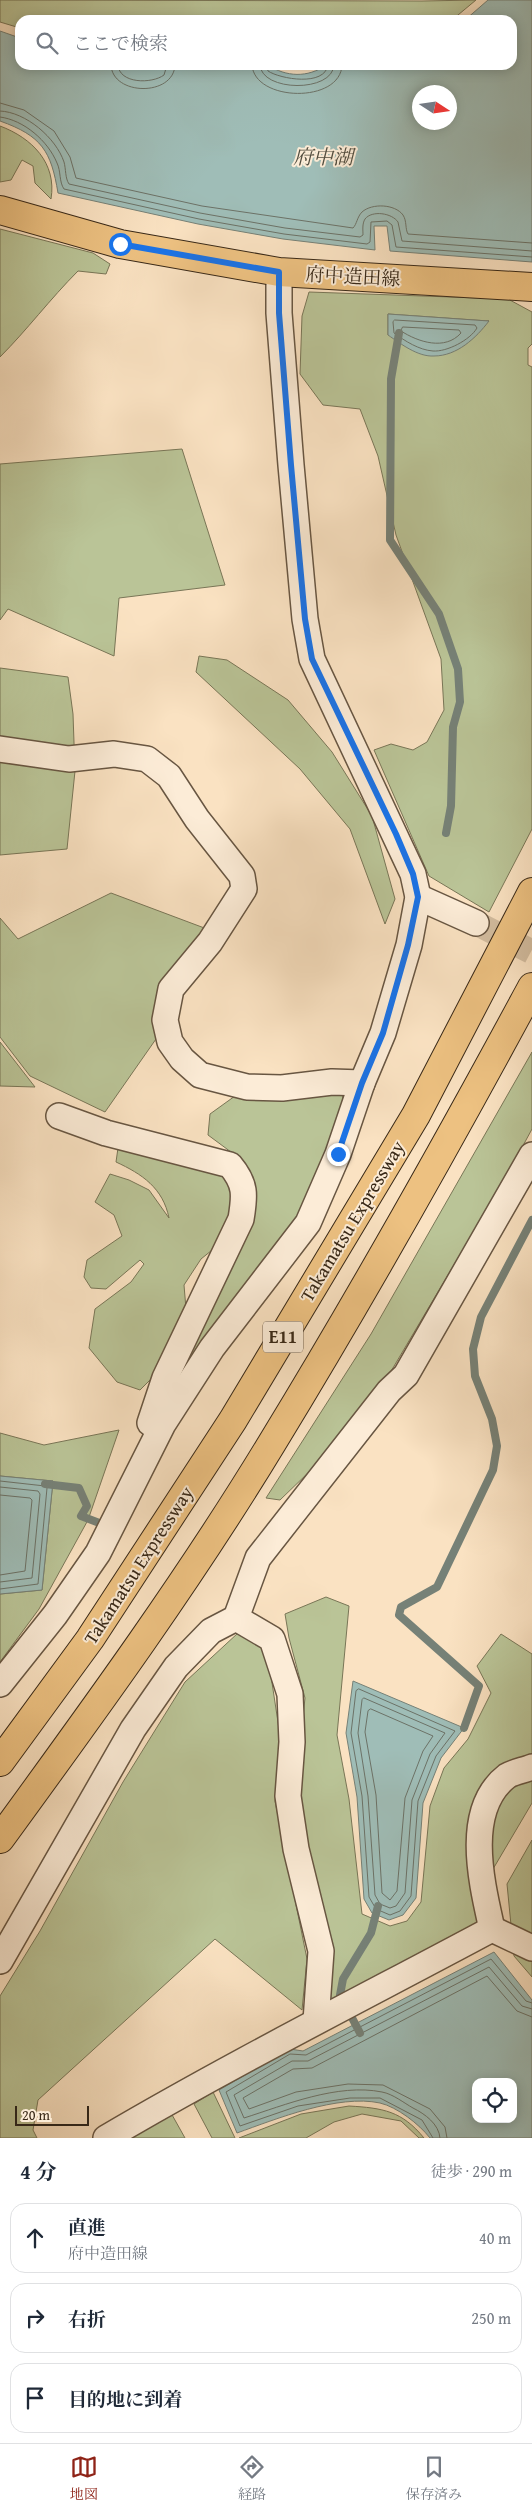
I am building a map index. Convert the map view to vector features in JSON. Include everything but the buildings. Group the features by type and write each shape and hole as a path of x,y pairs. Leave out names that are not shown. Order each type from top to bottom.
{"main road":[{"name":"府中造田線","path":"0,210 120,244 279,272 532,287"},
{"name":"Takamatsu Expressway","path":"0,1762 90,1639 233,1420 416,1115 532,892"},
{"name":"E11","path":"0,1839 126,1665 271,1445 448,1144 532,987"}],"street":[{"path":"0,1684 55,1615 98,1553 161,1429 212,1348 308,1223 338,1154 362,1083 383,1033 408,945 418,897 413,874 396,834 312,659 305,619 297,532 279,313 279,272"},
{"path":"0,749 69,759 114,754 147,759 169,776 197,819 242,876 244,889 210,942 171,989 165,1020 170,1042 182,1059 200,1075 247,1087 282,1088 332,1082 362,1083"},
{"path":"418,897 476,923"},
{"path":"59,1116 106,1133 230,1165 240,1177 245,1196 241,1219 165,1378 150,1423 161,1429"},
{"path":"0,1961 107,1773 144,1713 176,1667 211,1631 236,1618 258,1558 378,1404 406,1375 532,1155"},
{"path":"236,1618 272,1639 290,1694 292,1742 288,1796 296,1849 321,1951 316,2021"},
{"path":"492,1929 480,1874 480,1837 487,1800 507,1776 532,1768"},
{"path":"106,2138 183,2092 492,1929"},
{"path":"492,1929 532,1948"}],"green space":[{"path":"0,0 476,0 458,15 15,15 15,26 0,22"},
{"path":"0,126 22,137 40,154 50,174 52,186 51,199 35,183 33,166 22,160 11,180 0,182"},
{"path":"0,229 93,253 110,264 106,274 78,271 0,357"},
{"path":"309,292 508,299 532,312 532,344 528,348 528,365 532,367 532,829 489,912 429,876 374,750 391,744 413,750 427,742 444,710 441,659 396,535 378,456 360,409 323,405 300,374 302,316","holes":["388,314 489,321 388,335"]},
{"path":"182,449 225,585 119,598 114,656 8,609 0,620 0,464"},
{"path":"199,656 227,660 288,700 332,752 372,816 395,899 385,924 350,829 300,769 196,672"},
{"path":"0,668 68,677 73,714 75,771 67,849 0,855"},
{"path":"111,893 207,929 157,992 156,1039 105,1112 30,1076 0,1037 0,918 18,939"},
{"path":"0,1042 35,1087 0,1086"},
{"path":"532,1052 532,1129 506,1177 387,1378 310,1471 280,1500 266,1498 371,1334"},
{"path":"342,1089 344,1111 294,1228 168,1398 254,1202 254,1180 235,1155 208,1135 210,1114 235,1096"},
{"path":"118,1148 213,1167 227,1179 237,1205 222,1242 201,1259 184,1285 186,1309 157,1373 140,1390 117,1382 89,1348 95,1309 131,1282 144,1264 140,1260 106,1289 91,1288 84,1277 87,1260 122,1236 114,1215 95,1202 110,1174 129,1180 149,1190 169,1218 162,1198 150,1183 116,1162"},
{"path":"119,1430 88,1520 39,1609 0,1662 0,1594 42,1590 53,1481 0,1476 0,1433 44,1445"},
{"path":"326,1597 349,1606 337,1735 349,1799 362,1914 390,1926 407,1921 421,1902 430,1806 444,1768 468,1739 491,1693 477,1666 501,1634 532,1654 532,1803 483,1886 481,1924 326,2003 297,1803 298,1764 305,1698 289,1638 285,1614"},
{"path":"238,1633 263,1647 269,1663 281,1742 275,1801 307,1959 302,2010 215,1939 38,2100 33,2130 37,2138 0,2138 0,1996 40,1931 123,1782 185,1682"},
{"path":"532,1840 532,1977 514,1956 507,1884"},
{"path":"213,2092 235,2138 212,2138 194,2104"},
{"path":"349,2106 372,2108 391,2113 408,2122 424,2138 419,2138 401,2121 362,2114 334,2122 306,2138 239,2138 301,2114"},
{"path":"171,2113 185,2138 130,2138"}],"water":[{"name":"府中湖","path":"488,0 532,0 532,262 390,251 387,226 374,226 375,250 283,239 198,224 58,193 52,166 42,147 26,133 0,121 0,31 15,36 15,70 277,70 290,74 304,74 317,70 517,70 517,15 471,15"},
{"path":"388,314 489,321 465,345 450,353 428,356 410,349 388,335"},
{"path":"0,1476 53,1481 42,1590 0,1594"},
{"path":"353,1681 464,1728 441,1758 423,1803 416,1898 403,1915 389,1920 372,1913 364,1899 357,1797 346,1733"},
{"path":"494,1952 532,2000 532,2138 430,2138 414,2122 393,2108 380,2103 363,2101 345,2102 307,2109 237,2133 219,2090 290,2049 303,2051"}],"waterway":[{"path":"399,333 391,379 390,540 439,614 458,669 460,702 453,727 451,806 446,833"},
{"path":"464,1728 479,1686 399,1615 401,1607 437,1587 493,1470 497,1446 492,1419 475,1376 473,1349 481,1317 532,1220"},
{"path":"45,1484 79,1488 87,1506 81,1516 102,1524"},
{"path":"360,2033 340,1995 343,1979 371,1933 378,1906"}],"tunnel":[{"path":"476,923 532,952"}],"route":[{"path":"120,244 279,272 279,313 291,465 305,619 312,659 396,834 413,874 418,897 408,945 383,1033 362,1083 338,1154"}]}
